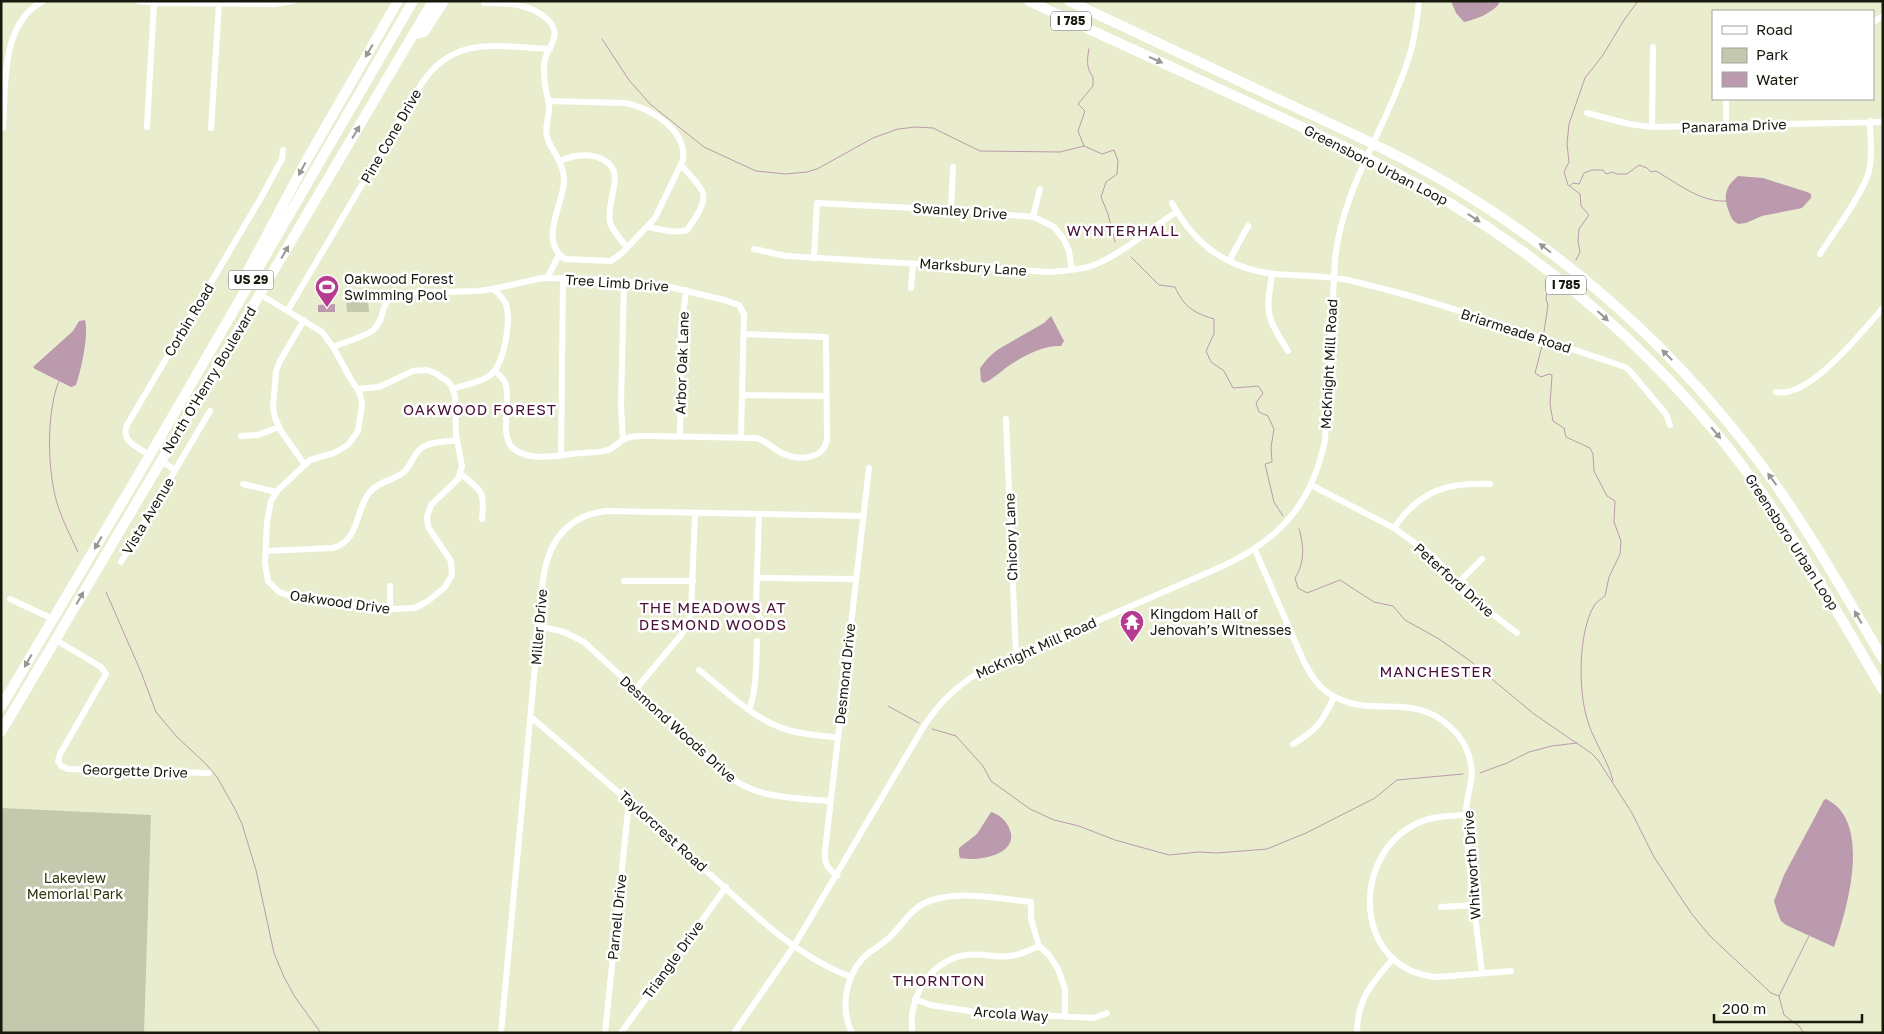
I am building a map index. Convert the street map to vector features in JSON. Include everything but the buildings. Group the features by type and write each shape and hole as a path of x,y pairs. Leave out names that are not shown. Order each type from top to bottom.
{"highway":[{"name":"North O'Henry Boulevard","path":"1,707 150,456 413,1"},
{"name":"North O'Henry Boulevard","path":"1,732 160,460 261,295 433,1"},
{"path":"414,34 424,32 444,1"},
{"name":"Greensboro Urban Loop","path":"1029,1 1383,166 1475,218 1519,248 1568,286 1602,315 1660,370 1730,450 1792,536 1883,690"},
{"name":"Greensboro Urban Loop","path":"1069,1 1414,164 1506,220 1592,286 1671,359 1708,398 1742,440 1775,483 1805,528 1883,659"},
{"path":"1079,1 1136,33"},
{"path":"200,367 305,162 396,4"},
{"path":"116,535 136,491 150,466 152,460 150,456"},
{"path":"56,640 55,629 81,572"}],"street":[{"path":"3,128 10,39 24,16 35,5 43,1"},
{"path":"138,1 219,4 280,4 293,1"},
{"name":"McKnight Mill Road","path":"734,1033 794,946 924,726 944,699 961,684 980,672 1255,550 1286,523 1304,498 1318,469 1325,440 1336,248 1341,224 1410,57 1416,30 1419,1"},
{"path":"147,127 154,3"},
{"path":"484,3 516,4 535,11 548,20 554,29 555,39 544,62 545,84 548,101 549,106 546,128 548,139 564,175 564,189 553,225 553,241 559,256 565,259 611,261 627,248 655,218 681,165 684,154 680,141 663,120 636,105 626,103 548,101"},
{"path":"211,128 219,4"},
{"path":"1652,127 1653,47"},
{"name":"Pine Cone Drive","path":"288,310 422,83 433,68 446,56 468,48 550,49"},
{"path":"1726,100 1726,126"},
{"name":"Panarama Drive","path":"1586,113 1629,124 1652,127 1883,122"},
{"path":"1820,254 1869,173 1871,163 1870,121"},
{"name":"Corbin Road","path":"150,456 126,438 127,424 262,196 282,159 283,150"},
{"path":"559,161 572,156 593,156 605,160 612,166 615,182 610,223 627,248"},
{"path":"647,227 672,233 687,230 696,218 703,201 703,193 681,165"},
{"path":"951,210 953,167"},
{"path":"1033,216 1040,189"},
{"name":"Swanley Drive","path":"814,258 816,203 1033,216 1054,227 1063,238 1072,270"},
{"name":"Briarmeade Road","path":"1172,203 1176,212 1193,234 1213,251 1229,261 1252,271 1272,275 1334,278 1386,289 1434,303 1625,367 1666,414 1670,425"},
{"name":"Marksbury Lane","path":"754,249 786,256 814,258 1049,272 1072,270 1093,265 1113,255 1176,212"},
{"path":"1229,261 1248,226"},
{"path":"547,278 559,256"},
{"path":"911,288 913,264"},
{"path":"1272,275 1268,301 1269,317 1272,326 1288,352"},
{"name":"Tree Limb Drive","path":"333,347 372,331 379,322 385,304 397,294 493,289 547,278 662,284 738,305 744,314 741,437"},
{"path":"562,455 563,278"},
{"path":"623,440 621,405 624,281"},
{"path":"452,389 481,380 495,371 500,364 505,347 507,311 504,300 493,289"},
{"name":"Arbor Oak Lane","path":"680,436 681,332 686,290"},
{"name":"Oakwood Drive","path":"261,295 322,332 333,347 360,394 362,413 355,437 340,450 310,460 276,492 268,509 266,573 268,581 279,592 292,597 330,599 365,609 409,610 420,607 445,587 450,580 453,570 451,561 428,527 427,517 430,506 455,484 460,473"},
{"path":"1776,392 1783,393 1791,390 1819,375 1844,352 1883,308"},
{"path":"304,320 276,371 273,406 279,427 305,465"},
{"path":"495,371 502,378 506,388 509,444 515,450 527,455 542,456 607,451 623,440 635,436 741,437 763,440 788,456 808,457 816,455 824,449 827,440 826,337 744,334"},
{"path":"357,389 379,387 408,372 424,370 438,375 447,381 456,400 457,440 462,459 460,473 479,489 483,495 482,519"},
{"path":"743,395 826,396"},
{"name":"Vista Avenue","path":"121,562 210,411"},
{"name":"Chicory Lane","path":"1006,419 1016,656"},
{"path":"241,436 258,435 279,427"},
{"path":"266,551 340,546 350,538 364,501 373,489 404,472 418,451 424,446 457,440"},
{"name":"Vista Avenue","path":"160,460 175,470"},
{"name":"Desmond Drive","path":"837,876 828,869 824,861 869,468"},
{"path":"243,484 276,492"},
{"name":"Peterford Drive","path":"1311,484 1394,528 1434,558 1457,584 1483,608 1517,633"},
{"path":"1394,528 1411,506 1437,489 1464,484 1490,484"},
{"name":"Miller Drive","path":"501,1033 544,572 548,552 554,541 563,530 586,515 606,511 863,516"},
{"path":"635,690 684,629 691,613 695,513"},
{"path":"759,514 756,612 761,619"},
{"name":"Whitworth Drive","path":"1255,550 1304,662 1314,680 1334,697 1343,701 1379,707 1402,706 1431,712 1442,719 1460,736 1471,763 1472,784 1466,815 1482,973"},
{"path":"1457,584 1482,559"},
{"path":"757,578 855,579"},
{"path":"624,581 693,581"},
{"path":"390,586 390,610"},
{"path":"10,599 53,619"},
{"name":"Desmond Woods Drive","path":"539,626 574,636 584,642 734,780 745,787 768,794 830,801"},
{"name":"Georgette Drive","path":"56,640 100,667 106,674 60,754 58,761 61,766 68,769 209,773"},
{"path":"749,710 753,700 756,675 757,641"},
{"path":"699,670 765,721 789,730 838,738"},
{"path":"1293,744 1310,734 1322,722 1334,697"},
{"name":"Taylorcrest Road","path":"531,717 794,946 822,964 851,977"},
{"name":"Parnell Drive","path":"605,1033 629,801"},
{"path":"1466,815 1430,819 1415,824 1387,846 1378,864 1371,893 1371,919 1375,935 1393,959 1412,971 1426,976 1438,977 1511,971"},
{"name":"Triangle Drive","path":"621,1033 726,888"},
{"path":"852,1033 846,1016 846,996 851,977 864,957 892,935 912,911 922,904 936,899 958,896 1031,902 1031,919 1040,946 1049,955 1065,989 1065,1018"},
{"path":"1441,907 1474,905"},
{"path":"912,1033 912,1011 924,982 947,961 967,955 1010,956 1021,954 1040,946"},
{"path":"1357,1031 1358,1017 1364,995 1393,959"},
{"name":"Arcola Way","path":"916,999 930,1005 968,1011 1065,1018 1094,1018 1107,1013"}],"green space":[{"path":"346,300 368,300 369,312 347,312"},
{"name":"Lakeview Memorial Park","path":"1,808 151,815 144,1033 1,1033"}],"water":[{"path":"1451,1 1498,1 1499,4 1483,16 1464,22 1456,13"},
{"path":"1738,176 1763,178 1807,192 1811,194 1811,198 1802,208 1762,216 1746,223 1738,224 1733,220 1727,206 1726,192 1730,184"},
{"name":"Oakwood Forest Swimming Pool","path":"335,304 335,312 318,312 318,305"},
{"path":"1051,316 1064,341 1061,346 1047,347 1033,352 1013,363 993,378 984,383 981,381 980,368 988,358 997,350 1044,323"},
{"path":"85,320 85,343 76,385 71,387 33,367 73,331 79,321"},
{"path":"1826,799 1840,810 1849,826 1853,846 1850,890 1834,947 1786,925 1781,921 1774,901 1784,875"},
{"path":"991,812 1000,816 1007,824 1011,834 1010,842 1006,849 989,857 960,858 959,848 977,834"}],"waterway":[{"path":"1576,260 1580,252 1578,241 1579,229 1589,215 1581,206 1580,194 1568,185 1564,172 1569,162 1567,144 1569,124 1585,78 1603,55 1638,1"},
{"path":"602,39 629,80 650,104 704,147 756,171 786,174 807,172 817,169 873,138 898,129 916,127 933,128 980,151 1060,152 1084,146 1102,154 1114,150 1118,161 1117,174 1106,182 1101,197 1108,214 1115,242"},
{"path":"1084,146 1078,131 1085,111 1078,104 1093,86 1093,77 1088,64 1089,49"},
{"path":"1570,186 1573,183 1579,184 1584,173 1592,170 1603,170 1606,174 1613,172 1616,174 1627,174 1639,165 1651,172 1656,171 1699,196 1717,201 1727,201"},
{"path":"1131,257 1159,285 1175,287 1182,300 1190,308 1214,319 1214,334 1206,351 1211,362 1224,371 1233,388 1258,386 1263,393 1256,403 1259,412 1268,416 1274,429 1271,447 1272,462 1265,464 1274,502 1283,516"},
{"path":"1544,332 1548,305 1546,299 1547,291 1552,285"},
{"path":"1542,346 1535,373 1541,377 1549,374 1552,375 1550,404 1553,421 1564,428 1566,437 1590,448 1593,454 1594,471 1607,496 1615,501 1614,522 1621,541 1620,554 1609,577 1605,596 1595,605 1589,617 1582,646 1581,663 1582,695 1588,722 1613,781"},
{"path":"59,381 50,425 50,460 54,492 60,512 78,552"},
{"path":"1299,529 1303,554 1301,566 1295,578 1298,588 1307,593 1340,580 1374,602 1393,606 1405,620 1439,639 1469,660 1534,714 1591,753 1598,760 1632,813 1654,857 1691,913 1710,936 1771,993 1779,996"},
{"path":"106,592 141,672 156,712 176,736 217,777 234,807 242,824 256,870 274,953 295,997 321,1033"},
{"path":"888,706 919,723"},
{"path":"932,729 956,736 983,766 991,781 1030,809 1054,820 1079,826 1115,840 1169,855 1267,849 1306,833 1375,798 1397,780 1463,774"},
{"path":"1480,773 1529,752 1552,746 1577,743"},
{"path":"1804,1033 1799,1026 1784,1015 1779,996 1809,936"}],"place":[{"name":"Oakwood Forest Swimming Pool","path":"327,308"},
{"name":"Kingdom Hall of Jehovah’s Witnesses","path":"1132,643"}],"district":[{"name":"WYNTERHALL","path":"1123,231"},
{"name":"OAKWOOD FOREST","path":"480,410"},
{"name":"THE MEADOWS AT DESMOND WOODS","path":"713,616"},
{"name":"MANCHESTER","path":"1436,672"},
{"name":"THORNTON","path":"939,981"}]}
